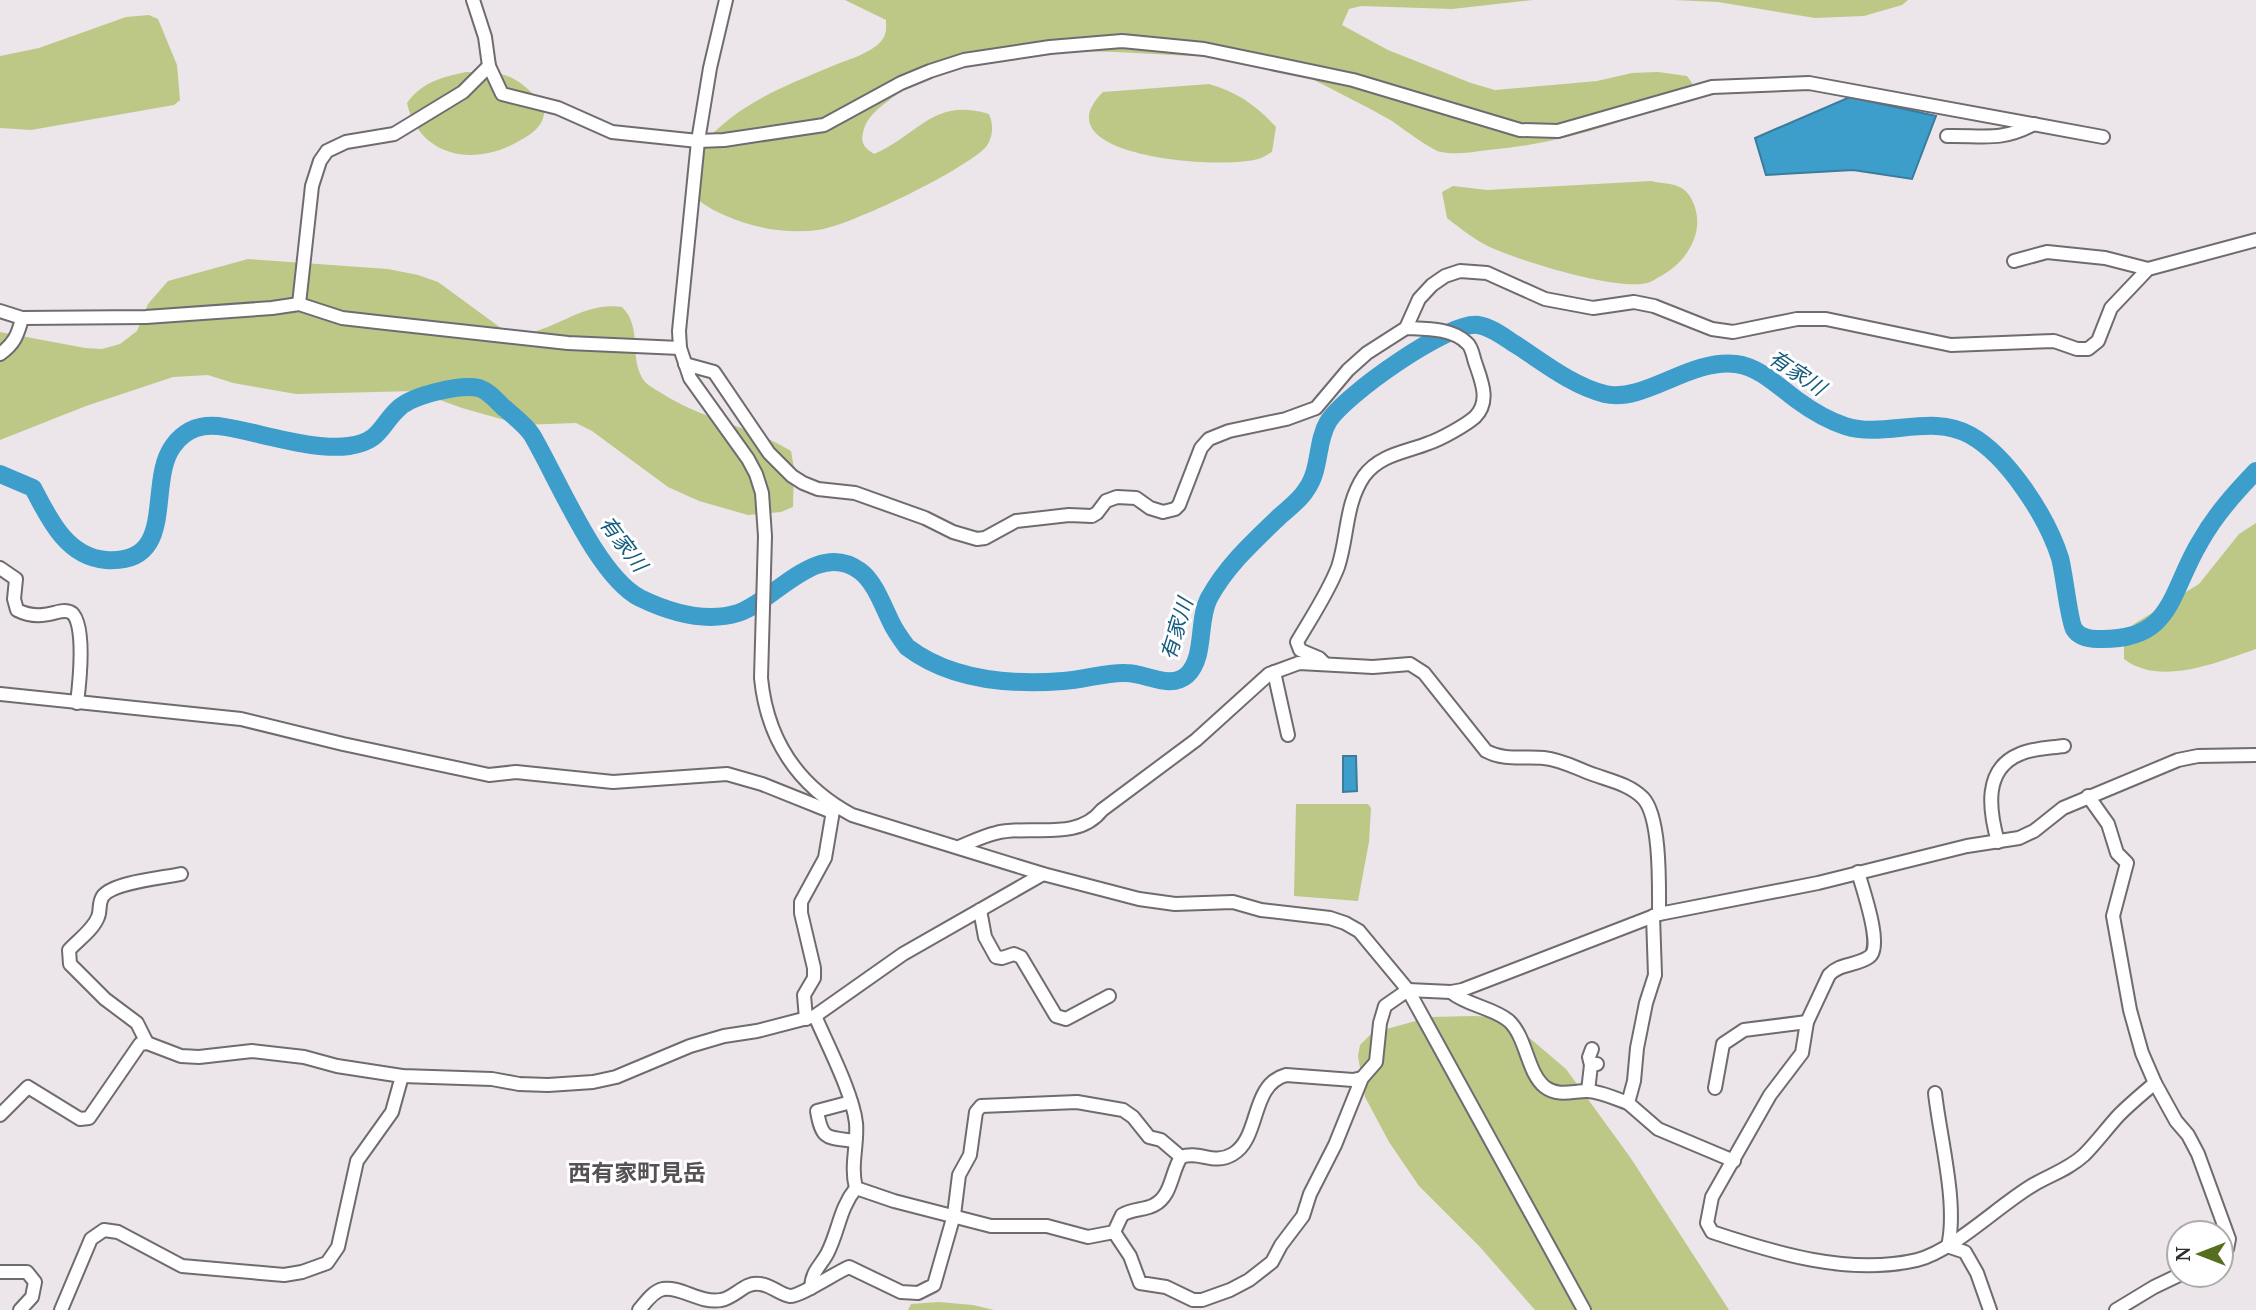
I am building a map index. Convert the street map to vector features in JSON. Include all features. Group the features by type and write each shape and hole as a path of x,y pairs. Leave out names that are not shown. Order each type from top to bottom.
{"street":[{"path":"473,0 485,37 489,66 502,94 558,108 612,132 698,141 724,141 824,125 901,83 964,60 1050,47 1122,41 1204,49 1353,80 1520,130 1558,131 1712,87 1809,83 2103,136"},
{"path":"726,0 710,68 698,141 679,314 680,348 697,391 756,474 762,493 765,536 761,678 764,700 778,744 800,775 833,808"},
{"path":"299,304 312,186 320,161 327,151 346,142 394,134 463,92 489,66"},
{"path":"1947,136 2000,137 2016,134 2034,124"},
{"path":"2014,261 2047,252 2105,258 2148,269 2256,240"},
{"path":"685,364 714,372 769,453 803,483 818,489 855,493 977,539 985,538 1016,521 1059,515 1092,516 1106,501 1117,497 1136,498 1155,511 1169,512 1179,505 1201,448 1209,439 1228,431 1294,417 1316,408 1348,370 1367,353 1406,328 1419,299 1432,285 1445,276 1460,271 1487,273 1545,299 1593,308 1634,302 1654,306 1712,329 1733,332 1797,320 1826,320 1951,345 2054,341 2077,349 2088,349 2098,341 2111,308 2148,269"},
{"path":"0,311 22,318 170,315 299,304 342,318 568,343 680,348"},
{"path":"0,354 11,346 17,337 22,318"},
{"path":"1324,664 1319,658 1300,650 1297,642 1338,566 1347,516 1360,482 1367,472 1383,461 1405,449 1429,443 1474,418 1480,411 1485,390 1471,348 1466,342 1444,331 1406,328"},
{"path":"747,459 769,453"},
{"path":"0,568 16,579 14,599 17,610 30,616 41,617 68,611 76,618 82,650 77,703"},
{"path":"959,847 996,833 1067,829 1091,822 1102,810 1196,740 1274,671 1298,663 1373,667 1410,664 1418,667 1486,751 1501,757 1542,758 1565,762 1627,787 1649,806 1654,823 1659,870 1655,975 1646,1003 1629,1103"},
{"path":"1274,671 1288,735"},
{"path":"0,694 241,719 489,775 516,772 613,782 727,774 1042,874 1157,903 1233,902 1261,910 1330,918 1345,923 1369,940 1408,990 1584,1310"},
{"path":"1998,842 1992,816 1992,784 1998,770 2019,754 2064,746"},
{"path":"1114,1232 1130,1256 1137,1280 1144,1284 1166,1287 1194,1300 1202,1300 1230,1290 1250,1280 1272,1262 1303,1216 1310,1194 1335,1145 1362,1078 1376,1062 1380,1023 1385,1006 1408,990 1462,990 1656,915 1818,883 1967,846 2019,838 2034,831 2063,808 2088,796 2188,757 2256,755"},
{"path":"2088,796 2108,824 2118,853 2127,863 2115,902 2114,932 2142,1053 2176,1121 2188,1135 2198,1154 2222,1219"},
{"path":"833,808 825,858 801,902 801,913 814,968 814,978 804,995 811,1018 851,1102 856,1124 853,1177 856,1188"},
{"path":"1858,872 1870,913 1874,953 1868,958 1834,970 1829,975 1807,1022 1802,1053 1770,1095 1712,1197 1707,1223 1712,1232 1773,1252 1808,1260 1846,1264 1885,1264 1918,1260 1947,1246 2032,1185 2072,1165 2120,1114 2155,1083"},
{"path":"147,1044 136,1023 105,999 70,964 69,950 93,924 104,896 114,887 181,874"},
{"path":"0,1115 28,1087 80,1119 89,1118 107,1095 137,1046 147,1044 181,1056 199,1057 251,1051 304,1057 337,1066 402,1076 492,1079 548,1085 593,1082 616,1077 690,1046 811,1018 903,954 1042,874"},
{"path":"980,910 985,937 996,957 1014,954 1021,957 1056,1016 1066,1019 1109,996"},
{"path":"1451,992 1496,1012 1510,1023 1522,1040 1545,1087 1554,1092 1568,1094 1588,1091 1629,1103 1658,1129 1734,1161"},
{"path":"1715,1088 1723,1044 1744,1030 1807,1022"},
{"path":"1588,1091 1594,1065 1589,1057 1592,1049"},
{"path":"639,1310 652,1295 663,1289 702,1300 723,1300 751,1284 768,1286 789,1296 811,1288 849,1267 901,1292 918,1293 934,1284 954,1215 959,1175 970,1155 976,1112 981,1106 1077,1102 1123,1110 1133,1117 1149,1137 1161,1140 1181,1157 1194,1155 1212,1160 1221,1159 1240,1149 1266,1090 1278,1077 1286,1075 1353,1080 1362,1078"},
{"path":"61,1310 91,1239 104,1230 118,1232 182,1266 284,1275 327,1263 338,1247 357,1161 392,1112 402,1076"},
{"path":"1935,1093 1950,1193 1952,1230 1947,1246"},
{"path":"851,1102 817,1111 821,1130 828,1137 855,1141"},
{"path":"1114,1232 1122,1215 1160,1201 1167,1192 1181,1157"},
{"path":"856,1188 894,1201 991,1226 1046,1226 1088,1237 1114,1232"},
{"path":"811,1288 811,1276 827,1254 845,1200 856,1188"},
{"path":"1947,1246 1965,1252 1977,1273 1990,1310"},
{"path":"0,1272 27,1272 35,1282 32,1297 20,1310"},
{"path":"2116,1310 2165,1282"}],"green space":[{"path":"845,0 1533,0 1452,9 1361,6 1349,9 1342,25 1388,50 1495,90 1597,81 1632,73 1658,72 1687,76 1692,83 1691,92 1592,130 1541,143 1453,153 1436,150 1372,110 1289,67 1264,58 1243,55 1190,56 1076,51 997,57 960,65 924,79 887,101 867,122 862,140 866,148 874,154 940,114 954,110 970,110 989,114 992,132 985,148 954,170 905,196 854,219 806,231 770,229 746,223 703,203 690,190 687,175 694,155 714,132 760,99 865,53 884,38 886,20"},
{"path":"1673,0 1908,0 1902,5 1864,16 1815,18 1718,2"},
{"path":"149,15 158,19 177,65 180,100 174,105 31,130 0,128 0,56 39,48 126,17"},
{"path":"466,72 501,74 523,85 538,99 543,108 543,119 538,127 519,141 485,154 468,155 436,146 413,121 407,103 419,90 433,82"},
{"path":"1209,84 1246,100 1276,127 1272,152 1260,158 1239,162 1176,160 1114,145 1094,131 1089,114 1103,92"},
{"path":"1651,181 1674,185 1688,193 1696,211 1696,233 1687,253 1671,270 1649,282 1633,284 1614,283 1569,273 1506,254 1486,245 1447,218 1442,192 1453,186 1487,190"},
{"path":"248,259 388,269 418,275 438,282 501,328 521,334 545,328 587,310 622,307 632,325 637,363 647,384 678,403 760,435 791,451 794,468 793,507 781,512 748,515 699,501 668,487 592,431 576,423 522,425 415,391 296,394 233,383 208,375 173,377 86,406 0,440 0,332 85,348 102,349 120,344 137,331 148,304 168,281"},
{"path":"2256,523 2256,649 2207,665 2172,672 2138,667 2124,659 2124,635 2134,624 2199,584 2239,534"},
{"path":"1296,804 1368,804 1371,808 1369,842 1358,901 1294,896"},
{"path":"1430,1017 1495,1017 1518,1028 1566,1069 1630,1157 1729,1310 1535,1310 1480,1247 1419,1186 1389,1142 1365,1097 1358,1056 1360,1045 1372,1033"},
{"path":"939,1302 994,1310 908,1310 911,1304"}],"water":[{"path":"1850,97 1936,116 1912,179 1853,170 1766,175 1755,138"},
{"path":"1343,756 1356,756 1357,791 1343,792"}],"waterway":[{"name":"有家川","path":"0,474 33,488 53,524 80,552 106,560 129,558 143,549 152,536 165,462 173,446 189,431 217,426 304,444 349,446 360,444 374,436 406,403 449,389 479,388 529,431 594,548 608,569 640,598 663,608 688,614 726,616 752,606 812,567 828,562 844,563 865,576 900,638 907,647 924,658 942,667 982,678 1043,682 1118,673 1166,681 1187,675 1197,659 1203,617 1209,598 1242,554 1304,494 1314,474 1328,422 1354,395 1398,362 1444,335 1464,327 1478,325 1488,328 1570,380 1605,394 1636,392 1702,367 1736,364 1761,373 1814,411 1845,426 1876,430 1940,426 1970,435 2012,472 2036,507 2060,558 2074,629 2081,636 2091,639 2123,637 2142,632 2155,623 2174,596 2212,523 2256,471"}],"district":[{"name":"西有家町見岳","path":"637,1173"}]}
